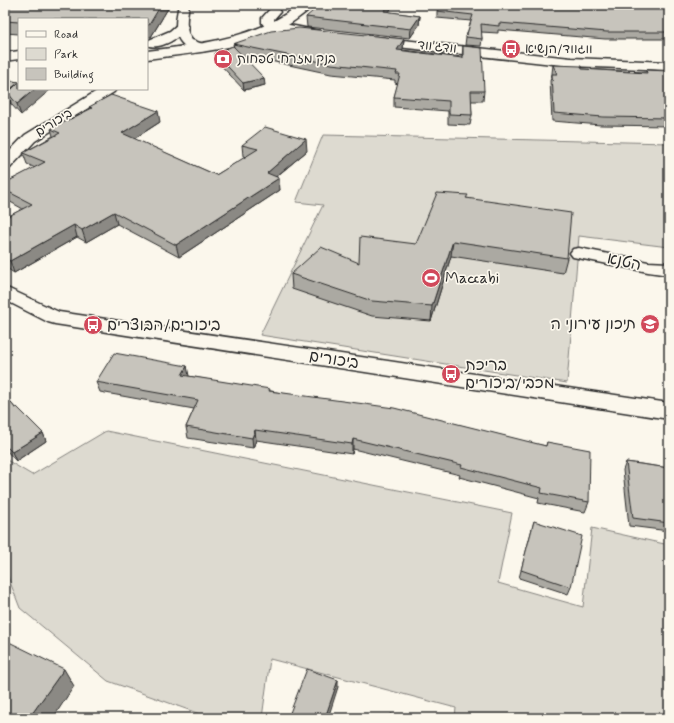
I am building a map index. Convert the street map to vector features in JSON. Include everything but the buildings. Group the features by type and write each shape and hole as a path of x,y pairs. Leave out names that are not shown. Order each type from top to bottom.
{"main road":[{"path":"148,65 275,27 295,16 307,5"},
{"path":"279,8 268,18 270,25 327,35"},
{"path":"256,20 279,8"},
{"path":"151,44 183,33 226,30"},
{"path":"252,35 303,32"},
{"name":"וודג'ווד","path":"366,40 571,62 669,66"},
{"path":"148,56 201,48"},
{"path":"5,57 18,55"},
{"path":"5,65 18,64"}],"street":[{"path":"184,5 180,22 183,33 190,45 201,48"},
{"name":"ביכורים","path":"5,165 30,138 107,90"},
{"name":"הטנא","path":"579,253 648,267 669,269"},
{"name":"ביכורים","path":"5,293 55,318 669,411"}],"green space":[{"name":"Maccabi","path":"323,135 669,143 669,247 579,236 567,383 260,335 323,205 296,202"},
{"path":"106,431 512,513 498,583 583,607 592,528 669,545 669,718 455,718 456,708 270,659 262,718 211,718 108,681 20,608 5,569 5,459 32,475"}],"place":[{"name":"ווגווד/הנשיא","path":"511,49"},
{"name":"בנק מזרחי טפחות","path":"223,59"},
{"name":"Maccabi","path":"431,278"},
{"name":"תיכון עירוני ה","path":"650,324"},
{"name":"ביכורים/הבוצרים","path":"93,325"},
{"name":"בריכת מכבי/ביכורים","path":"451,374"}]}
